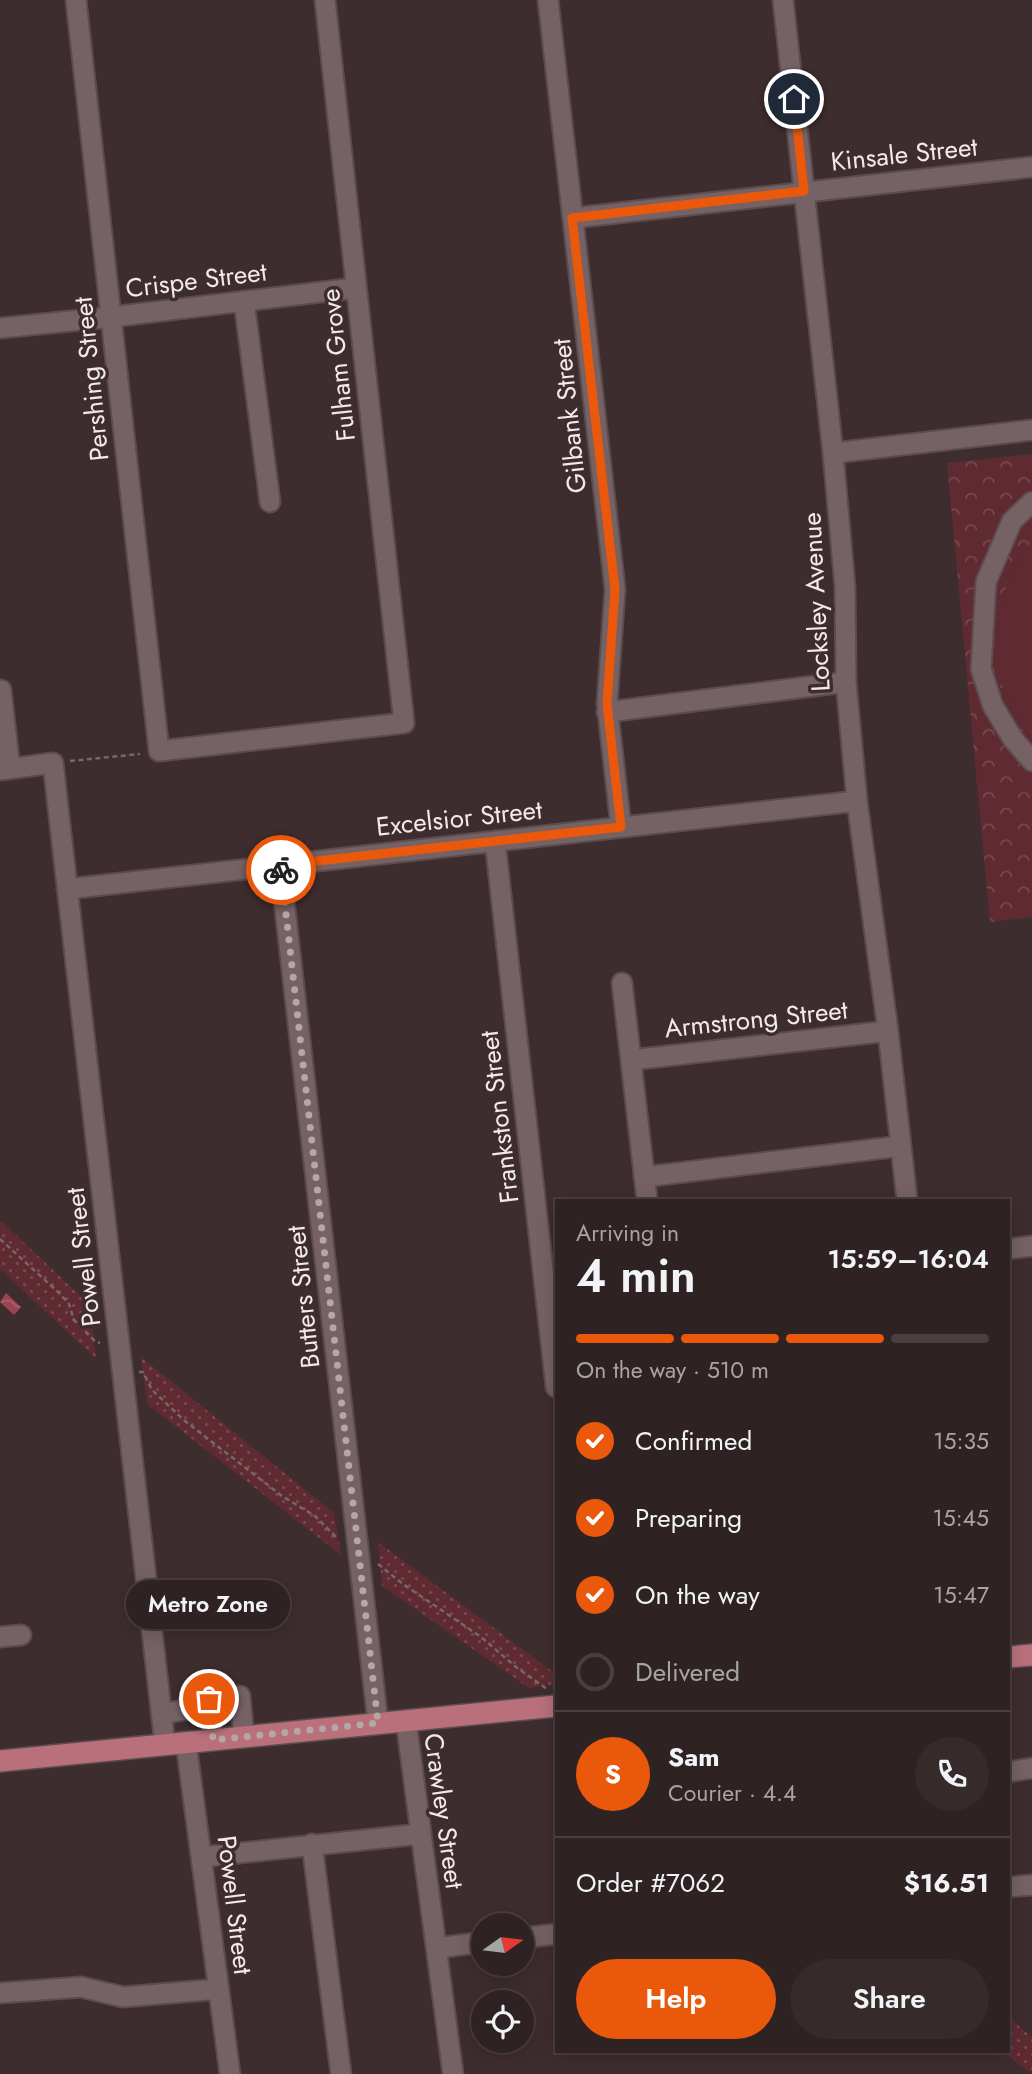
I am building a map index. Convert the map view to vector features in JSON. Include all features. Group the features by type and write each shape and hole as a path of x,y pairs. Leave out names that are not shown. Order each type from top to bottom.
{"main road":[{"path":"1010,1657 1032,1655"},
{"path":"0,1761 406,1721 552,1698"}],"street":[{"name":"Pershing Street","path":"76,0 159,751"},
{"name":"Fulham Grove","path":"159,751 404,723 326,0"},
{"name":"Gilbank Street","path":"548,0 615,589 607,712 621,827"},
{"name":"Locksley Avenue","path":"783,0 845,587 846,682 857,801 888,1031 907,1199"},
{"name":"Kinsale Street","path":"572,218 1032,167"},
{"name":"Crispe Street","path":"0,328 355,288"},
{"path":"244,301 270,502"},
{"path":"832,453 1032,430"},
{"path":"1032,502 1012,521 986,582 981,669 993,706 1013,740 1032,761"},
{"path":"607,712 846,682"},
{"path":"1,690 5,769 53,763"},
{"name":"Powell Street","path":"53,763 162,1714 176,1744 202,1857 230,2074"},
{"name":"Excelsior Street","path":"67,889 857,801"},
{"name":"Frankston Street","path":"495,841 552,1304 555,1366"},
{"name":"Butters Street","path":"281,865 378,1723"},
{"path":"622,983 647,1199"},
{"name":"Armstrong Street","path":"631,1060 888,1031"},
{"path":"644,1177 901,1146"},
{"path":"1010,1249 1032,1246"},
{"path":"0,1637 21,1635"},
{"path":"162,1714 180,1712 194,1701 240,1696 244,1737"},
{"path":"209,1699 213,1740"},
{"name":"Crawley Street","path":"406,1721 453,2074"},
{"path":"1010,1772 1032,1768"},
{"path":"202,1857 420,1834"},
{"path":"312,1844 341,2074"},
{"path":"1010,1887 1032,1885"},
{"path":"534,1937 555,1934"},
{"path":"437,1948 471,1944"},
{"path":"0,1993 81,1987 123,1997 219,1989"}],"path":[{"path":"53,763 159,751"},
{"path":"0,1240 59,1293 69,1304 75,1320 94,1341 110,1346 131,1373 143,1372 152,1390 185,1421 282,1496 315,1516 341,1540"},
{"path":"378,1564 481,1637 552,1698"}],"green space":[{"path":"1032,454 1032,917 990,922 947,463"},
{"path":"1032,540 1032,740 1023,730 999,679 998,612 1012,572"},
{"path":"0,1220 90,1305 96,1359 0,1269"},
{"path":"141,1357 334,1513 341,1555 147,1404"},
{"path":"378,1542 555,1673 555,1684 529,1688 382,1586"},
{"path":"1010,2019 1032,2037 1032,2074 1005,2053 1010,2053"}],"water":[{"path":"6,1293 21,1307 14,1315 0,1302"}],"way so far":[{"path":"209,1699 213,1740 378,1723 281,870"}],"place":[{"name":"Metro Zone","path":"209,1699"}],"route":[{"path":"281,870 281,865 621,827 607,704 615,589 572,218 804,191 794,99"}]}
